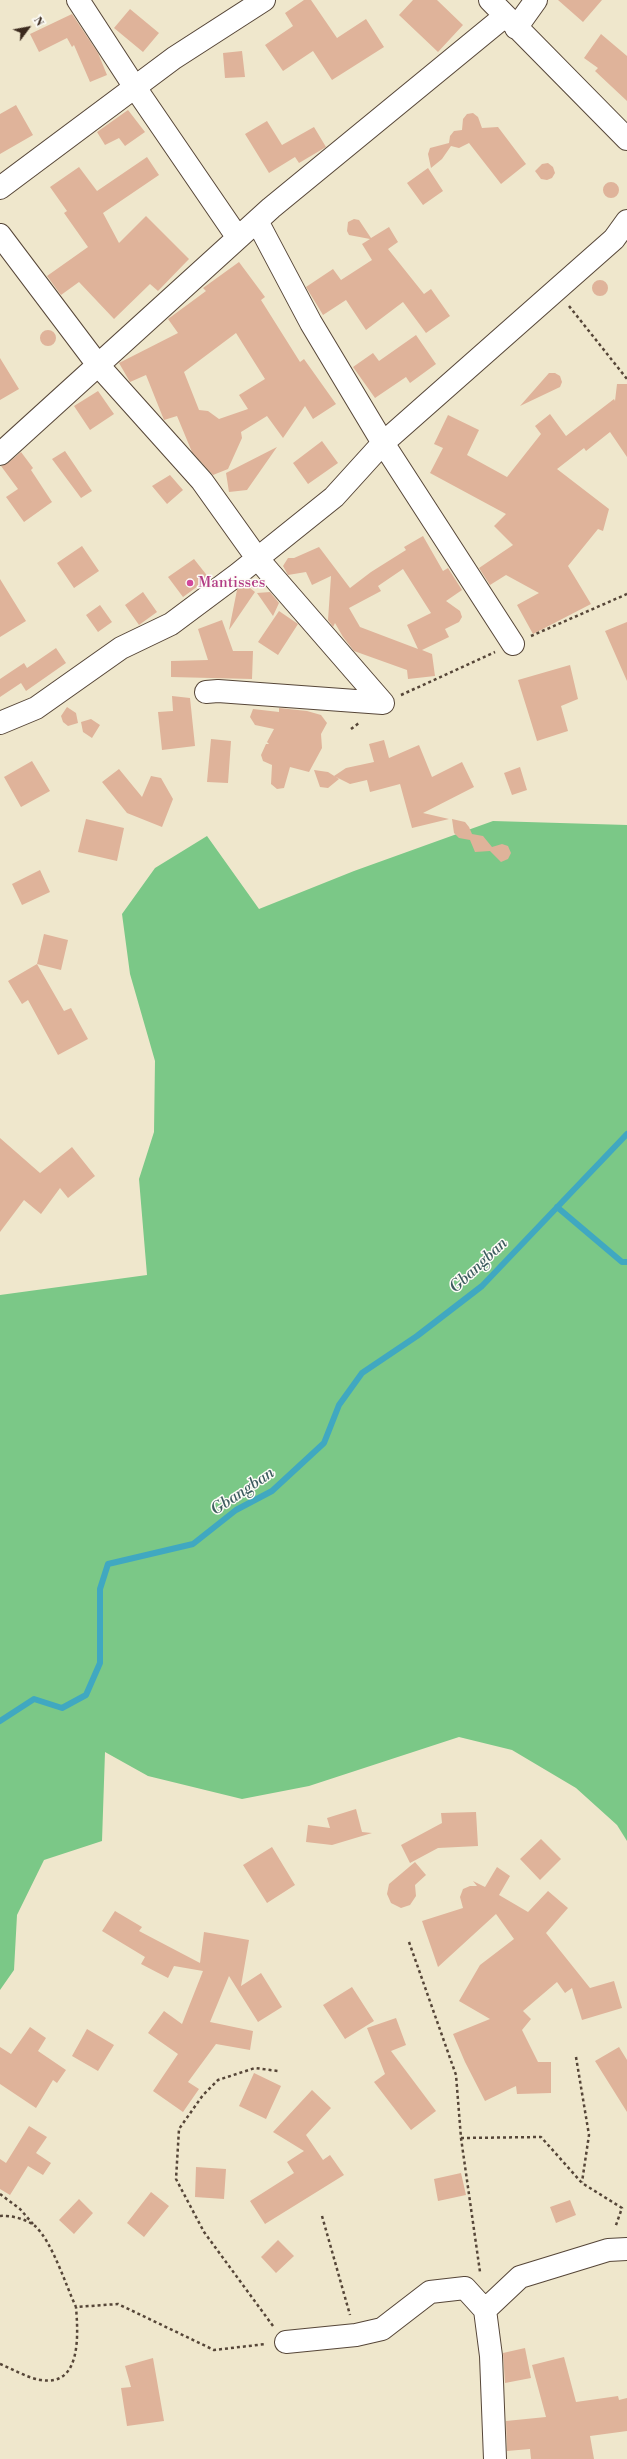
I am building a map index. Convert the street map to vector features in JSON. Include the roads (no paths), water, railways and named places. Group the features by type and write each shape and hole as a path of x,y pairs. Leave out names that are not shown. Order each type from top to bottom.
{"street":[{"path":"78,0 134,86 238,238"},
{"path":"0,188 134,86 264,0"},
{"path":"0,454 258,221 504,15 536,0"},
{"path":"504,15 627,139"},
{"path":"258,221 312,322 383,443 513,644"},
{"path":"0,723 36,708 121,648 171,624 334,497 383,443 614,239 627,221"},
{"path":"0,235 98,365 202,481 257,558 383,703 218,691 206,692"},
{"path":"485,2310 520,2277 617,2250"},
{"path":"286,2342 356,2335 382,2329 430,2292 465,2288 485,2310 491,2356 495,2459"}],"waterway":[{"name":"Gbangban","path":"0,1721 34,1699 62,1708 86,1695 100,1663 100,1589 108,1564 193,1544 236,1510 272,1491 324,1443 339,1405 362,1373 417,1336 482,1286 627,1134"},
{"path":"557,1207 622,1262 627,1262"}],"place":[{"name":"Mantisses","path":"190,583"}]}
